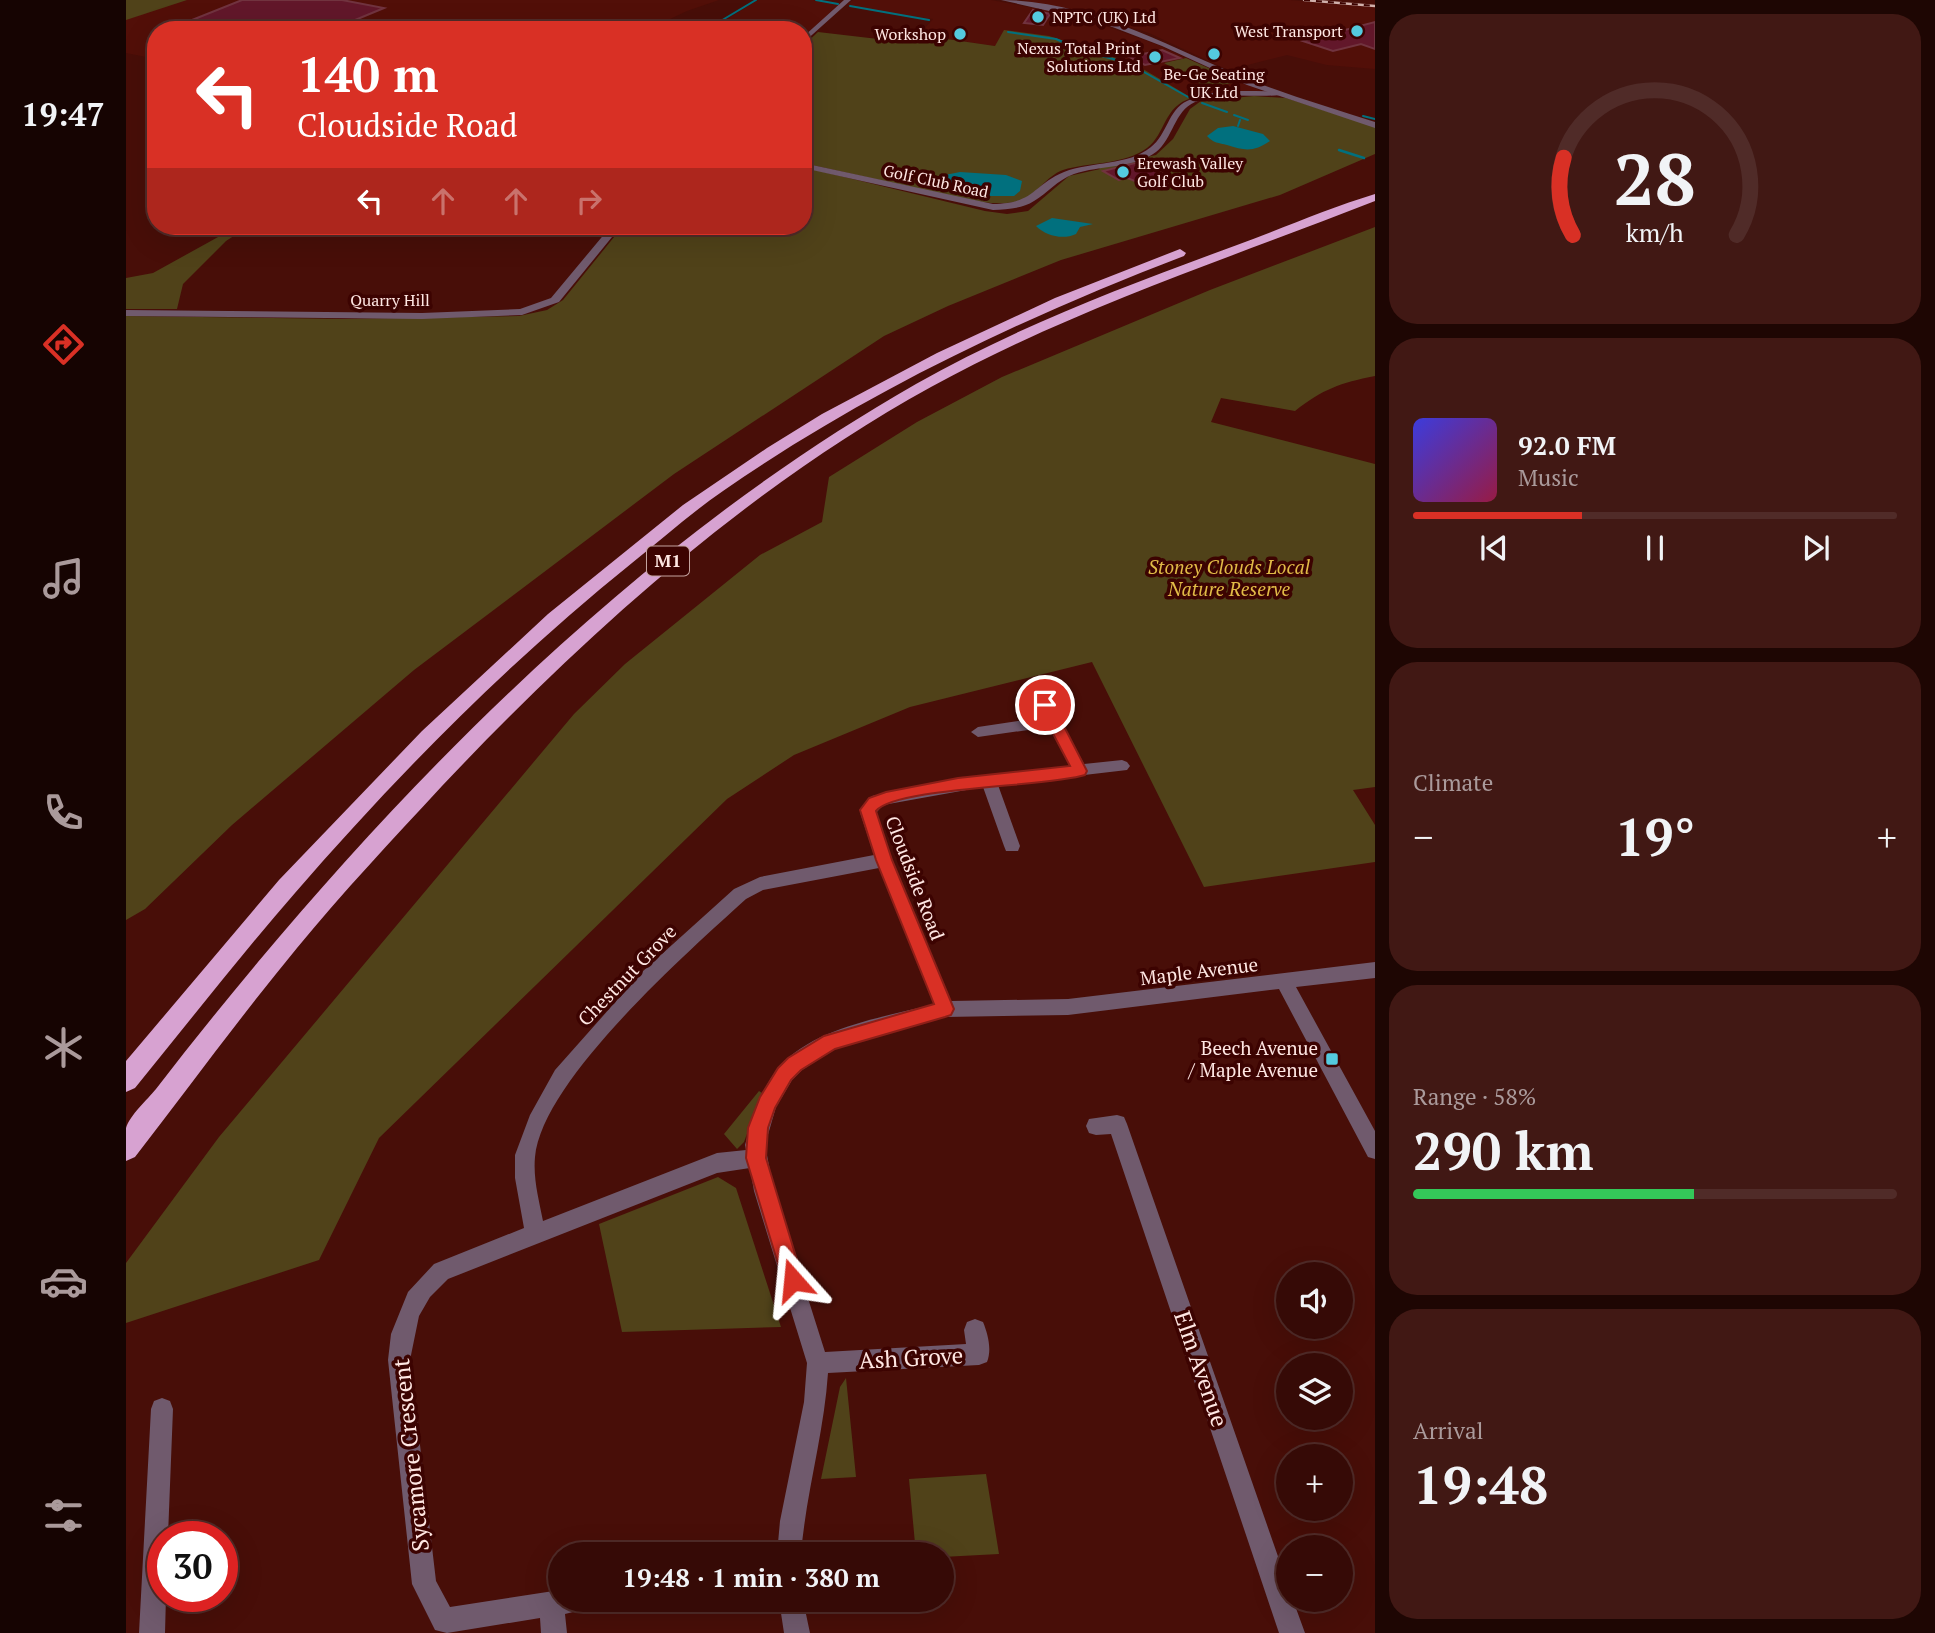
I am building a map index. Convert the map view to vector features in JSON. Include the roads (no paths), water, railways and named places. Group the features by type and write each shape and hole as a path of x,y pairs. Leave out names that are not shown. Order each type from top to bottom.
{"highway":[{"name":"M1","path":"126,1080 309,862 408,757 554,617 715,489 801,433 1001,326 1104,281 1375,182"},
{"name":"M1","path":"126,1148 275,958 478,734 617,603 746,500 853,427 1008,341 1167,273 1375,197"}],"street":[{"path":"812,33 848,0"},
{"path":"1004,0 1105,21 1165,44 1225,73 1375,125"},
{"name":"Golf Club Road","path":"812,167 993,207 1016,206 1032,202 1069,173 1151,152 1167,134 1177,114 1189,102 1203,98 1277,93"},
{"name":"Quarry Hill","path":"126,313 495,316 522,312 555,300 609,235"},
{"path":"1038,690 1080,771"},
{"path":"978,732 1053,720"},
{"name":"Cloudside Road","path":"945,1009 884,860 868,812 874,803 886,798 958,784 1122,766"},
{"path":"989,781 1011,846"},
{"name":"Chestnut Grove","path":"535,1235 525,1178 525,1155 537,1121 562,1076 648,977 740,894 760,884 884,860"},
{"name":"Maple Avenue","path":"756,1158 758,1128 766,1104 785,1074 794,1064 830,1042 850,1034 945,1009 1028,1009 1375,970"},
{"path":"1284,982 1375,1150"},
{"name":"Elm Avenue","path":"1096,1126 1117,1124 1292,1633"},
{"path":"756,1158 818,1363 816,1402 790,1542"},
{"name":"Sycamore Crescent","path":"548,1605 438,1627 424,1584 399,1360 400,1339 415,1297 441,1271 718,1163 756,1158"},
{"name":"Ash Grove","path":"818,1363 979,1354 975,1329"},
{"path":"152,1633 162,1409"},
{"name":"Sycamore Crescent","path":"554,1633 561,1612"},
{"path":"793,1612 797,1633"}],"water":[{"path":"1233,126 1263,134 1270,141 1254,149 1244,149 1216,142 1207,136 1218,128"},
{"path":"960,172 1006,175 1022,181 1020,191 1014,196 974,196 946,189 942,181 945,175"},
{"path":"1052,218 1093,224 1080,227 1076,234 1066,237 1050,235 1036,226"}],"waterway":[{"path":"721,21 756,0"},
{"path":"816,0 838,4"},
{"path":"850,6 929,20"},
{"path":"693,20 706,21"},
{"path":"1008,32 1056,39 1083,51 1128,63 1188,97"},
{"path":"1202,103 1227,112"},
{"path":"1234,115 1248,120"},
{"path":"1363,116 1375,119"},
{"path":"1238,126 1240,120"},
{"path":"1339,150 1364,158"}],"railway":[{"path":"1304,0 1375,6"}],"place":[{"name":"NPTC (UK) Ltd","path":"1038,17"},
{"name":"West Transport","path":"1357,31"},
{"name":"Workshop","path":"960,34"},
{"name":"Be-Ge Seating UK Ltd","path":"1214,54"},
{"name":"Nexus Total Print Solutions Ltd","path":"1155,57"},
{"name":"Erewash Valley Golf Club","path":"1123,172"},
{"name":"Beech Avenue / Maple Avenue","path":"1332,1059"}],"park label":[{"name":"Stoney Clouds Local Nature Reserve","path":"1229,578"}]}
